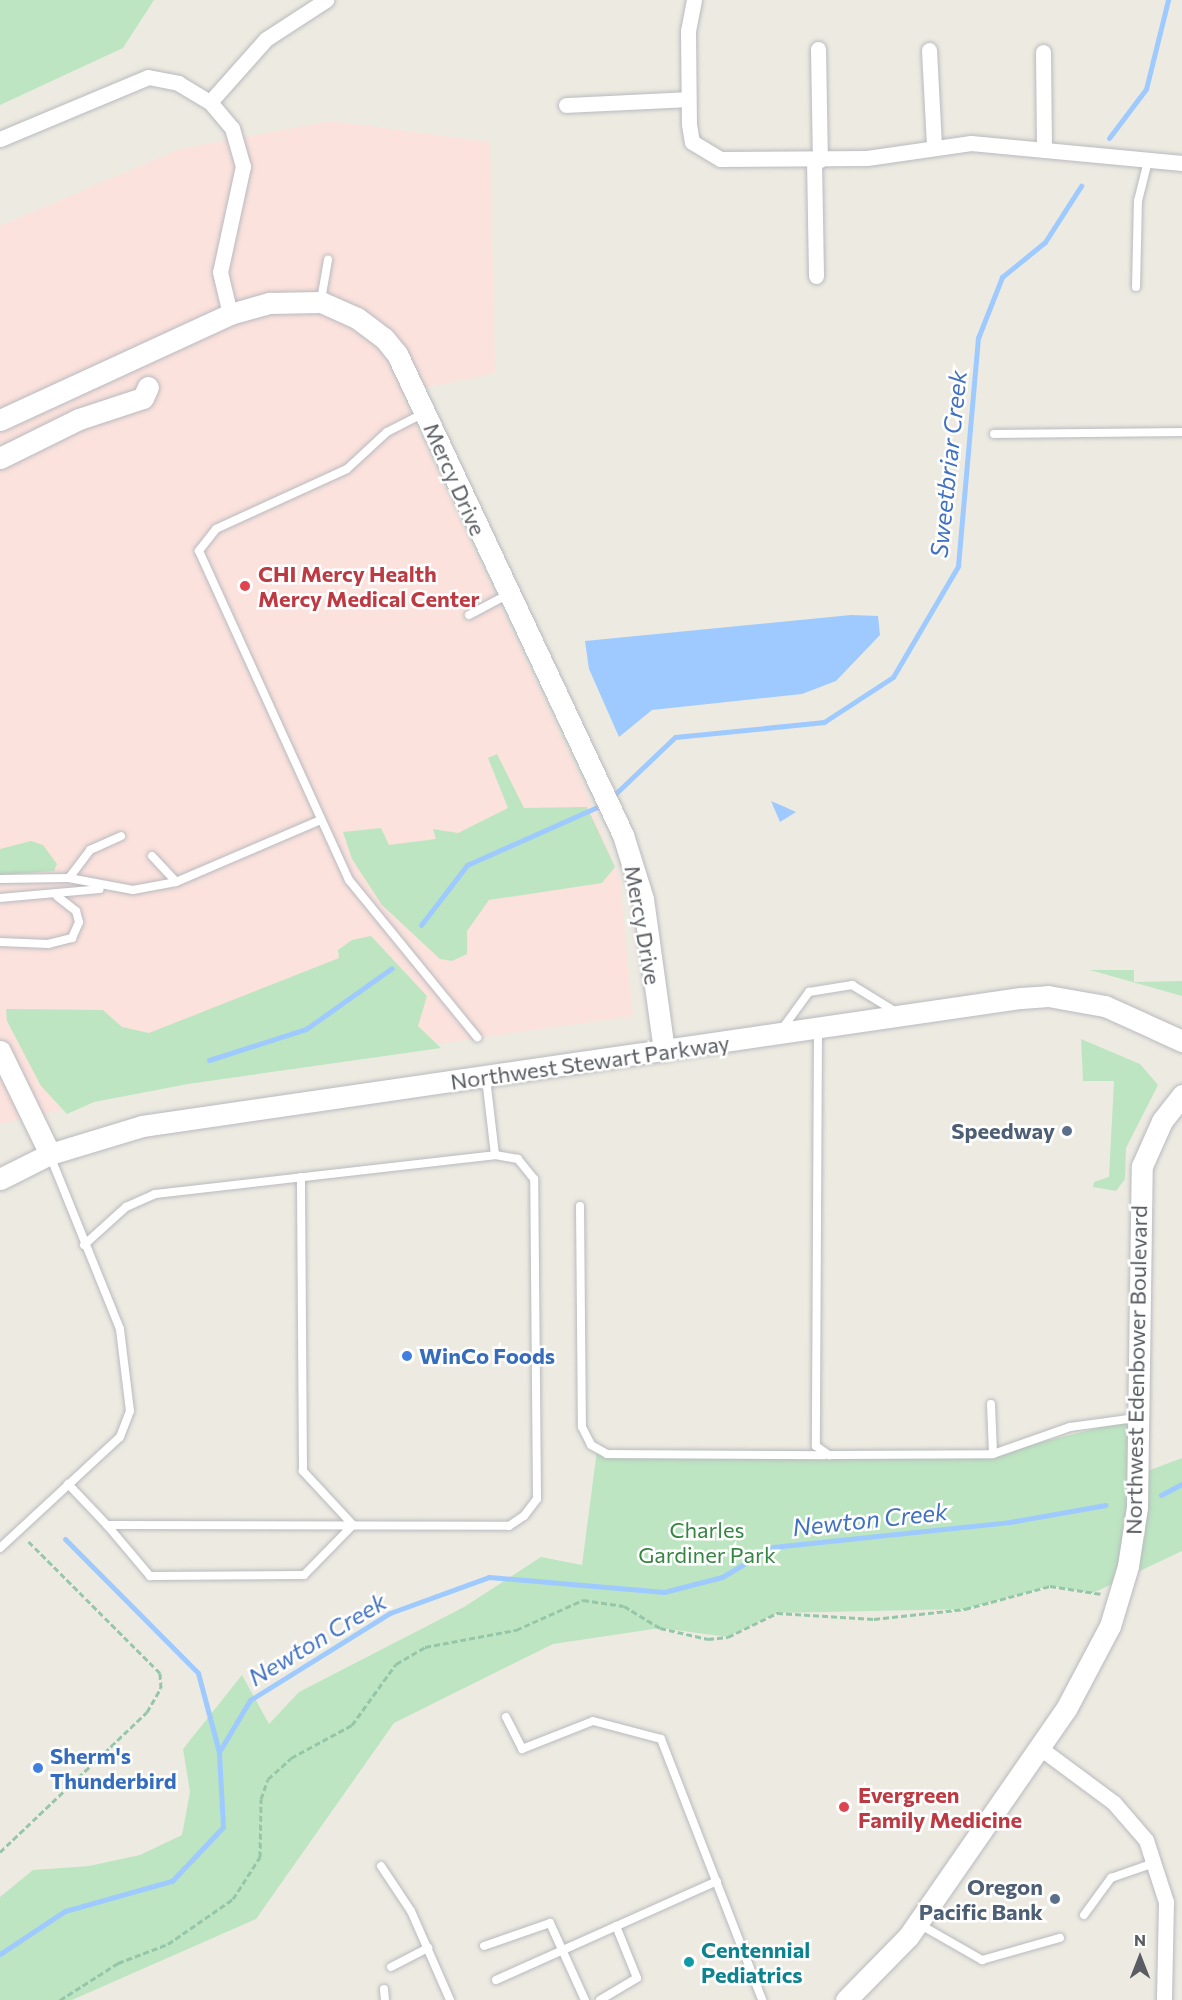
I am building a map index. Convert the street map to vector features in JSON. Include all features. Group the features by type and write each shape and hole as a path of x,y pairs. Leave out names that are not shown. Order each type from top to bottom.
{"street":[{"path":"210,102 266,39 326,0"},
{"path":"694,0 687,99 692,142 702,152 720,159 817,160 971,143 1146,164 1182,163"},
{"path":"816,276 818,49"},
{"path":"929,50 934,147"},
{"path":"1043,52 1044,150"},
{"path":"0,139 148,77 178,83 210,102 232,128 243,166 220,272 230,314"},
{"path":"566,105 687,99"},
{"name":"Mercy Drive","path":"0,420 230,314 268,303 321,302 357,318 384,338 397,354 426,412 507,595 607,800 631,855 643,899 664,1051"},
{"path":"0,458 79,419 142,398 148,387"},
{"name":"Northwest Stewart Parkway","path":"0,1179 50,1154 142,1126 1048,996 1128,1013 1182,1041"},
{"path":"0,1051 50,1154"},
{"name":"Northwest Edenbower Boulevard","path":"848,1999 918,1923 1040,1748 1083,1683 1120,1598 1134,1535 1139,1418 1142,1166 1162,1121 1182,1095"},
{"path":"1040,1748 1114,1803 1146,1840 1155,1863 1167,1918 1164,2000"}],"lane":[{"path":"1136,287 1138,201 1146,164"},
{"path":"321,302 328,260"},
{"path":"426,412 387,432 347,469 216,529 199,551 321,820 369,910 427,971 477,1037"},
{"path":"993,434 1182,432"},
{"path":"469,615 507,595"},
{"path":"0,898 57,896 176,882 321,820"},
{"path":"69,878 90,850 121,836"},
{"path":"152,856 176,882"},
{"path":"0,879 69,878 107,889"},
{"path":"0,942 48,944 72,938 79,922 76,910 57,896"},
{"path":"776,1035 809,992 852,985 903,1016"},
{"path":"818,1030 813,1426 816,1446 829,1455"},
{"path":"486,1076 495,1155"},
{"path":"0,1548 120,1437 130,1411 120,1329 84,1245 50,1154"},
{"path":"84,1245 126,1207 155,1194 495,1155 518,1159 534,1179 537,1499 509,1526 106,1525"},
{"path":"301,1177 303,1471 353,1525"},
{"path":"580,1206 582,1427 591,1445 607,1454 993,1454 1070,1427 1139,1418"},
{"path":"991,1404 993,1454"},
{"path":"68,1484 150,1576 304,1575 353,1525"},
{"path":"506,1717 522,1749 593,1721 656,1735 717,1881 762,2000"},
{"path":"1084,1915 1111,1878 1155,1863"},
{"path":"381,1866 428,1948 450,2000"},
{"path":"496,1980 717,1881"},
{"path":"484,1946 550,1923 585,2000"},
{"path":"918,1923 972,1957 995,1959 1060,1938"},
{"path":"600,2000 637,1978 616,1926"},
{"path":"391,1967 428,1948"},
{"path":"384,1989 385,2000"}],"path":[{"path":"0,1852 147,1712 161,1688 159,1673 18,1530"},
{"path":"60,2000 118,1963 168,1944 233,1899 260,1857 261,1799 268,1779 291,1758 352,1725 396,1664 425,1647 516,1630 583,1600 624,1606 660,1628 708,1639 728,1637 777,1613 874,1619 965,1609 1050,1586 1120,1598"}],"shaded area":[{"name":"CHI Mercy Health Mercy Medical Center","path":"331,121 490,142 495,373 401,393 581,779 620,878 633,1016 192,1079 0,1124 0,226 180,149"}],"green space":[{"path":"0,0 154,0 123,48 0,105"},
{"path":"497,754 524,808 587,807 615,867 602,883 489,900 467,931 467,954 452,961 440,959 382,905 352,859 343,832 381,828 389,845 436,839 433,829 458,833 508,808 488,758"},
{"path":"31,841 43,845 57,864 54,871 0,875 0,849"},
{"path":"371,936 427,996 418,1026 441,1048 188,1084 94,1102 67,1114 41,1086 7,1021 6,1009 103,1010 122,1027 149,1033 339,958 338,950 352,940"},
{"path":"1090,970 1134,970 1134,982 1182,981 1182,996"},
{"path":"1081,1039 1140,1064 1158,1085 1126,1148 1125,1179 1116,1191 1093,1187 1094,1182 1109,1177 1114,1081 1083,1081"},
{"name":"Charles Gardiner Park","path":"1139,1418 1137,1475 1182,1458 1182,1551 1093,1593 1050,1586 965,1609 777,1613 728,1637 660,1628 553,1644 394,1723 256,1919 72,2000 0,2000 0,1897 33,1870 89,1866 140,1855 182,1835 190,1792 183,1749 242,1675 269,1724 299,1692 464,1607 541,1557 582,1565 597,1450 1005,1451"}],"water":[{"path":"851,615 878,616 880,635 836,681 802,694 652,710 619,737 589,669 585,641"},
{"path":"771,801 785,807 796,812 780,822"}],"waterway":[{"name":"Sweetbriar Creek","path":"1109,138 1146,89 1168,0"},
{"name":"Sweetbriar Creek","path":"611,798 675,737 824,722 893,677 958,566 978,338 1002,277 1045,242 1081,186"},
{"name":"Sweetbriar Creek","path":"421,925 467,865 604,804"},
{"name":"Sweetbriar Creek","path":"209,1060 306,1029 392,968"},
{"name":"Newton Creek","path":"1161,1495 1182,1484"},
{"name":"Newton Creek","path":"0,1954 65,1911 172,1881 223,1827 219,1752 250,1700 390,1613 489,1577 664,1592 722,1577 773,1547 1010,1522 1105,1505"},
{"name":"Sweetbriar Creek","path":"65,1539 198,1673 219,1752"}],"place":[{"name":"CHI Mercy Health Mercy Medical Center","path":"245,586"},
{"name":"Speedway","path":"1067,1131"},
{"name":"WinCo Foods","path":"407,1356"},
{"name":"Sherm's Thunderbird","path":"38,1768"},
{"name":"Evergreen Family Medicine","path":"844,1807"},
{"name":"Oregon Pacific Bank","path":"1055,1899"},
{"name":"Centennial Pediatrics","path":"689,1962"}]}
